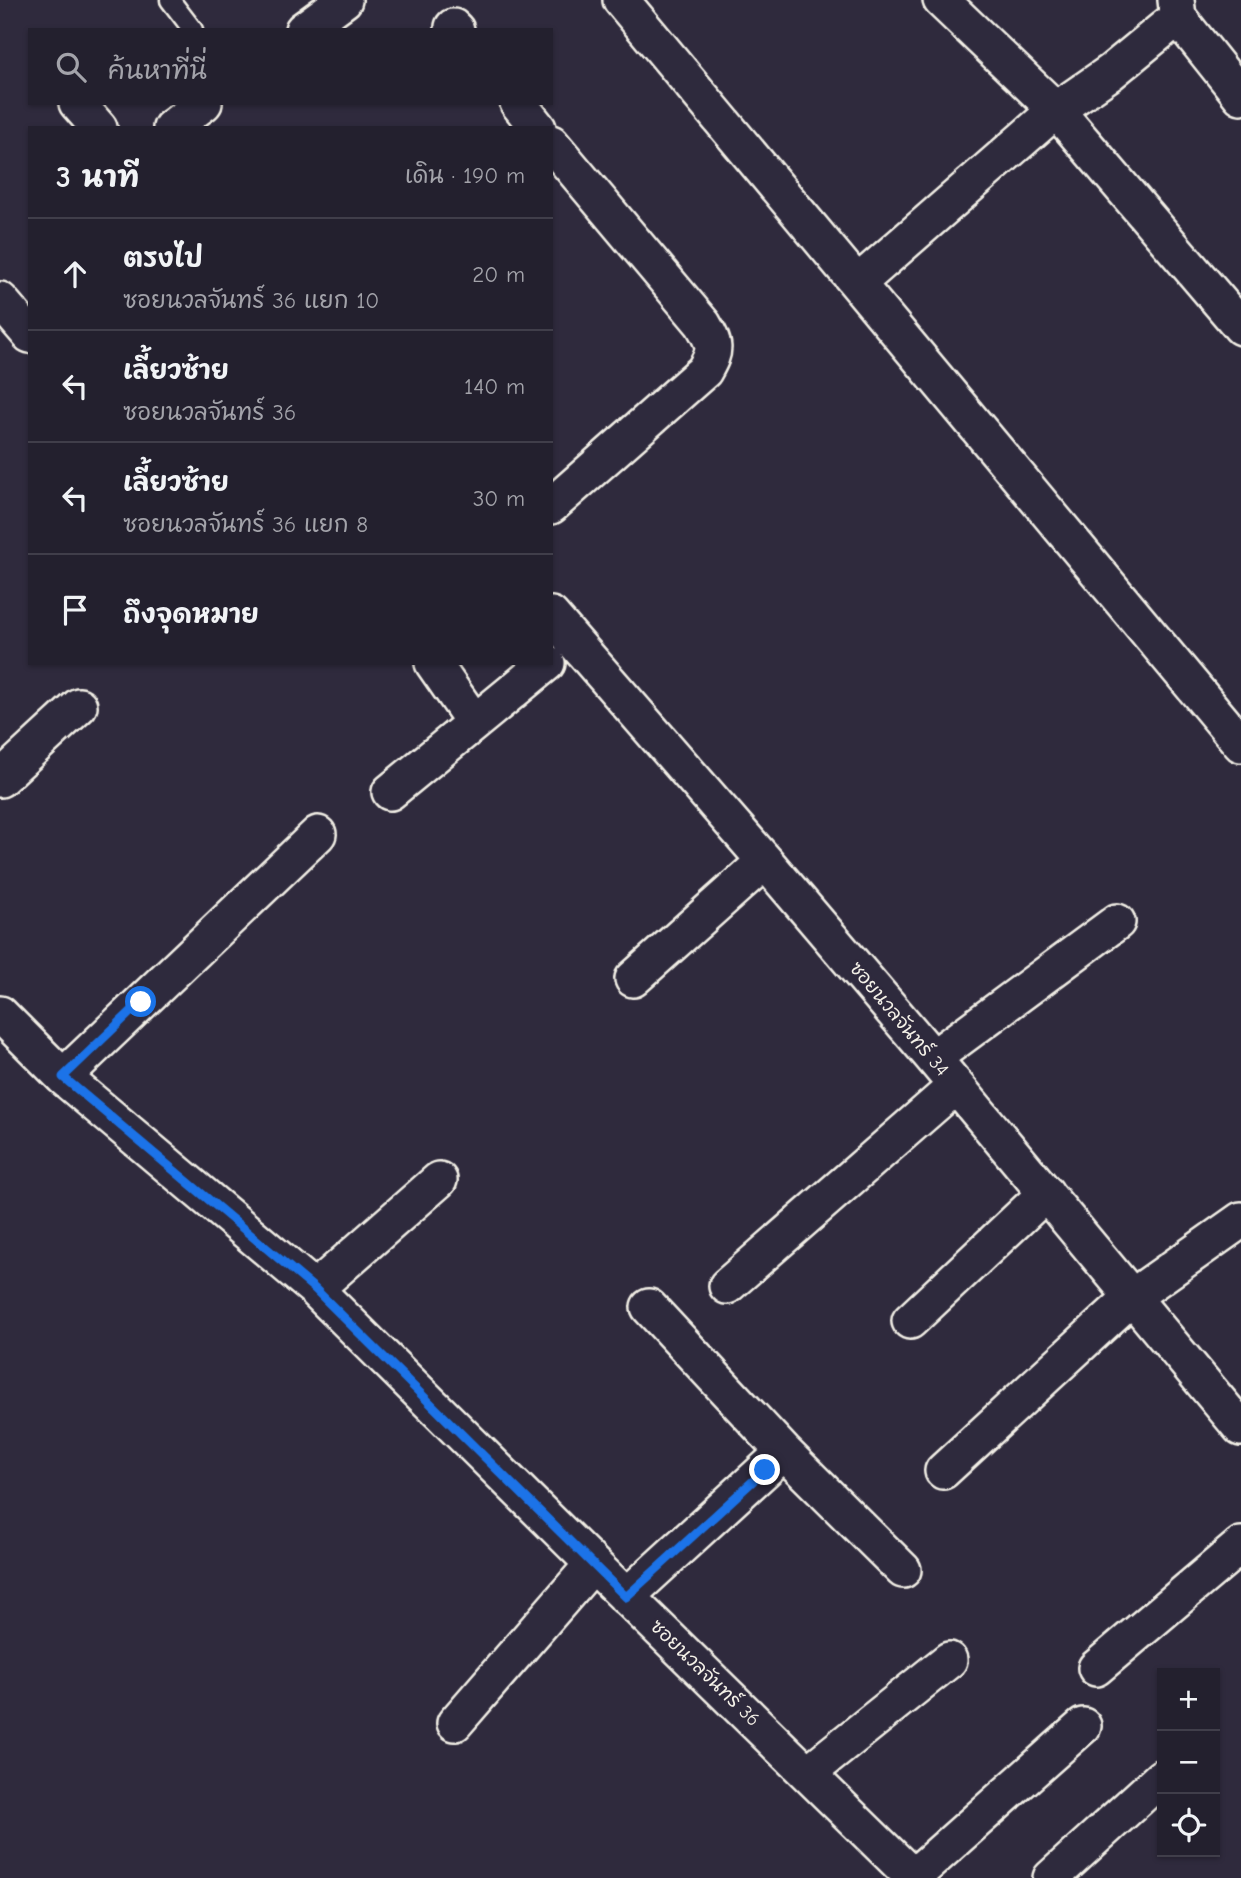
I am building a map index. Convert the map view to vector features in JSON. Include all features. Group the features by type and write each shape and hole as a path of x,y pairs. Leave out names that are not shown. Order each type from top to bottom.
{"street":[{"path":"306,28 344,0"},
{"path":"621,0 1241,744"},
{"path":"941,0 1056,110 1241,327"},
{"path":"858,283 1056,110 1111,72 1177,8 1241,96"},
{"path":"79,105 97,126"},
{"path":"174,126 201,105"},
{"path":"520,105 536,126"},
{"path":"553,145 703,324 714,342 712,358 704,371 553,504"},
{"path":"0,300 28,333"},
{"name":"ซอยนวลจันทร์ 34","path":"553,621 563,650 765,861 1241,1428"},
{"path":"434,665 474,722"},
{"path":"390,792 545,665"},
{"path":"0,779 79,706"},
{"path":"63,1077 318,834"},
{"path":"633,979 765,861"},
{"path":"933,1058 1117,922"},
{"name":"ซอยนวลจันทร์ 36","path":"0,1014 63,1077 315,1289 914,1877"},
{"path":"727,1286 956,1086"},
{"path":"315,1289 439,1180"},
{"path":"910,1321 1046,1194"},
{"path":"943,1471 1132,1297 1241,1220"},
{"path":"649,1307 784,1452 903,1570"},
{"path":"626,1597 784,1452"},
{"path":"1096,1668 1241,1545"},
{"path":"456,1723 593,1564"},
{"path":"808,1773 949,1660"},
{"path":"914,1877 1083,1727"},
{"path":"1051,1878 1157,1782"}],"lane":[{"path":"170,0 191,28"}],"route":[{"path":"141,1002 63,1077 315,1289 626,1597 765,1470"}]}
